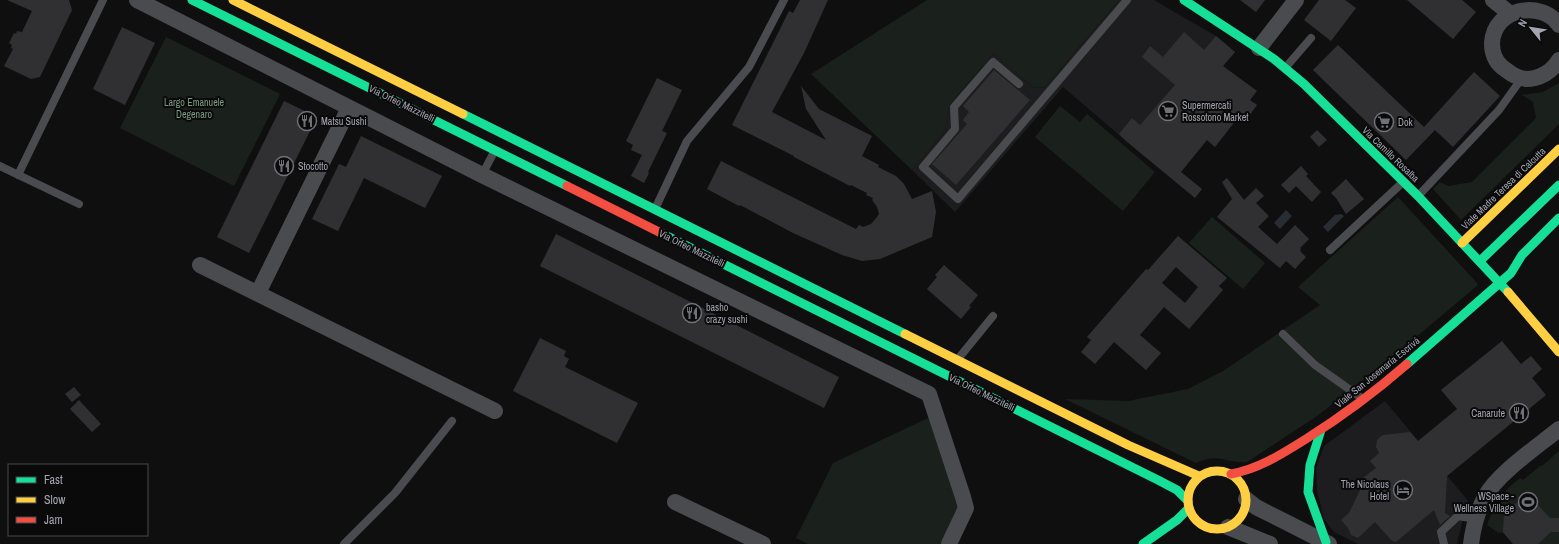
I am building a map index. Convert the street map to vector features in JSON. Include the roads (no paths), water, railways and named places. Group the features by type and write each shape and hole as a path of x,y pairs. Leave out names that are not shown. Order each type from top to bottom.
{"main road":[{"name":"Via Orfeo Mazzitelli","path":"192,0 1158,480 1177,490 1188,505"},
{"name":"Via Orfeo Mazzitelli","path":"234,0 1128,445 1199,476"},
{"path":"226,16 230,14 234,8 234,0"},
{"name":"Via Camillo Rosalba","path":"1184,0 1258,48 1285,68 1418,196 1500,283 1559,352"},
{"path":"258,32 259,24 266,17"},
{"name":"Viale Madre Teresa di Calcutta","path":"1462,243 1559,149"},
{"path":"1480,261 1559,185"},
{"path":"1500,283 1511,273 1522,255 1559,218"},
{"path":"671,238 679,222"},
{"path":"701,253 702,247 709,237"},
{"name":"Viale San Josemaría Escrivá","path":"1260,467 1321,430 1364,400 1500,283"},
{"path":"1321,430 1310,465 1308,492 1328,543"},
{"path":"1143,544 1173,524 1188,505 1190,487 1199,476 1218,470 1231,474 1246,472 1260,467"},
{"path":"1190,527 1214,529 1228,527 1240,518 1246,506 1246,495 1250,479 1260,467"},
{"path":"1231,474 1242,484 1246,495"},
{"path":"1188,505 1196,520 1208,528"}],"street":[{"path":"137,0 482,175 929,394 966,508 949,544"},
{"path":"1258,48 1296,0"},
{"path":"1493,0 1508,12"},
{"path":"1559,25 1550,14 1541,9 1524,7 1508,12 1498,23 1493,34 1492,49 1498,64 1512,76 1522,78 1539,77 1548,73 1559,60"},
{"path":"258,293 349,108"},
{"path":"200,265 495,411"},
{"path":"839,351 852,328"},
{"path":"1471,544 1476,519 1485,496 1501,477 1559,429"},
{"path":"1246,495 1256,507 1328,543"},
{"path":"674,502 763,544"},
{"path":"1228,527 1270,544"}],"lane":[{"path":"18,175 103,0"},
{"path":"655,210 687,141 749,67 784,0"},
{"path":"1019,84 993,62 954,107 955,129 923,167 958,198 1127,0"},
{"path":"1285,68 1311,38"},
{"path":"1418,196 1499,110 1522,78"},
{"path":"482,175 495,150"},
{"path":"0,166 79,204"},
{"path":"1330,250 1404,182"},
{"path":"957,360 993,316"},
{"path":"1283,334 1315,365 1364,400"},
{"path":"344,544 395,494 452,421"},
{"path":"1444,544 1441,532 1458,516 1476,519"}],"place":[{"name":"Supermercati Rossotono Market","path":"1168,111"},
{"name":"Matsu Sushi","path":"307,121"},
{"name":"Dok","path":"1384,122"},
{"name":"Stocotto","path":"284,166"},
{"name":"basho crazy sushi","path":"692,313"},
{"name":"Canarute","path":"1519,413"},
{"name":"The Nicolaus Hotel","path":"1403,490"},
{"name":"WSpace - Wellness Village","path":"1528,502"}],"park label":[{"name":"Largo Emanuele Degenaro","path":"194,108"}]}
